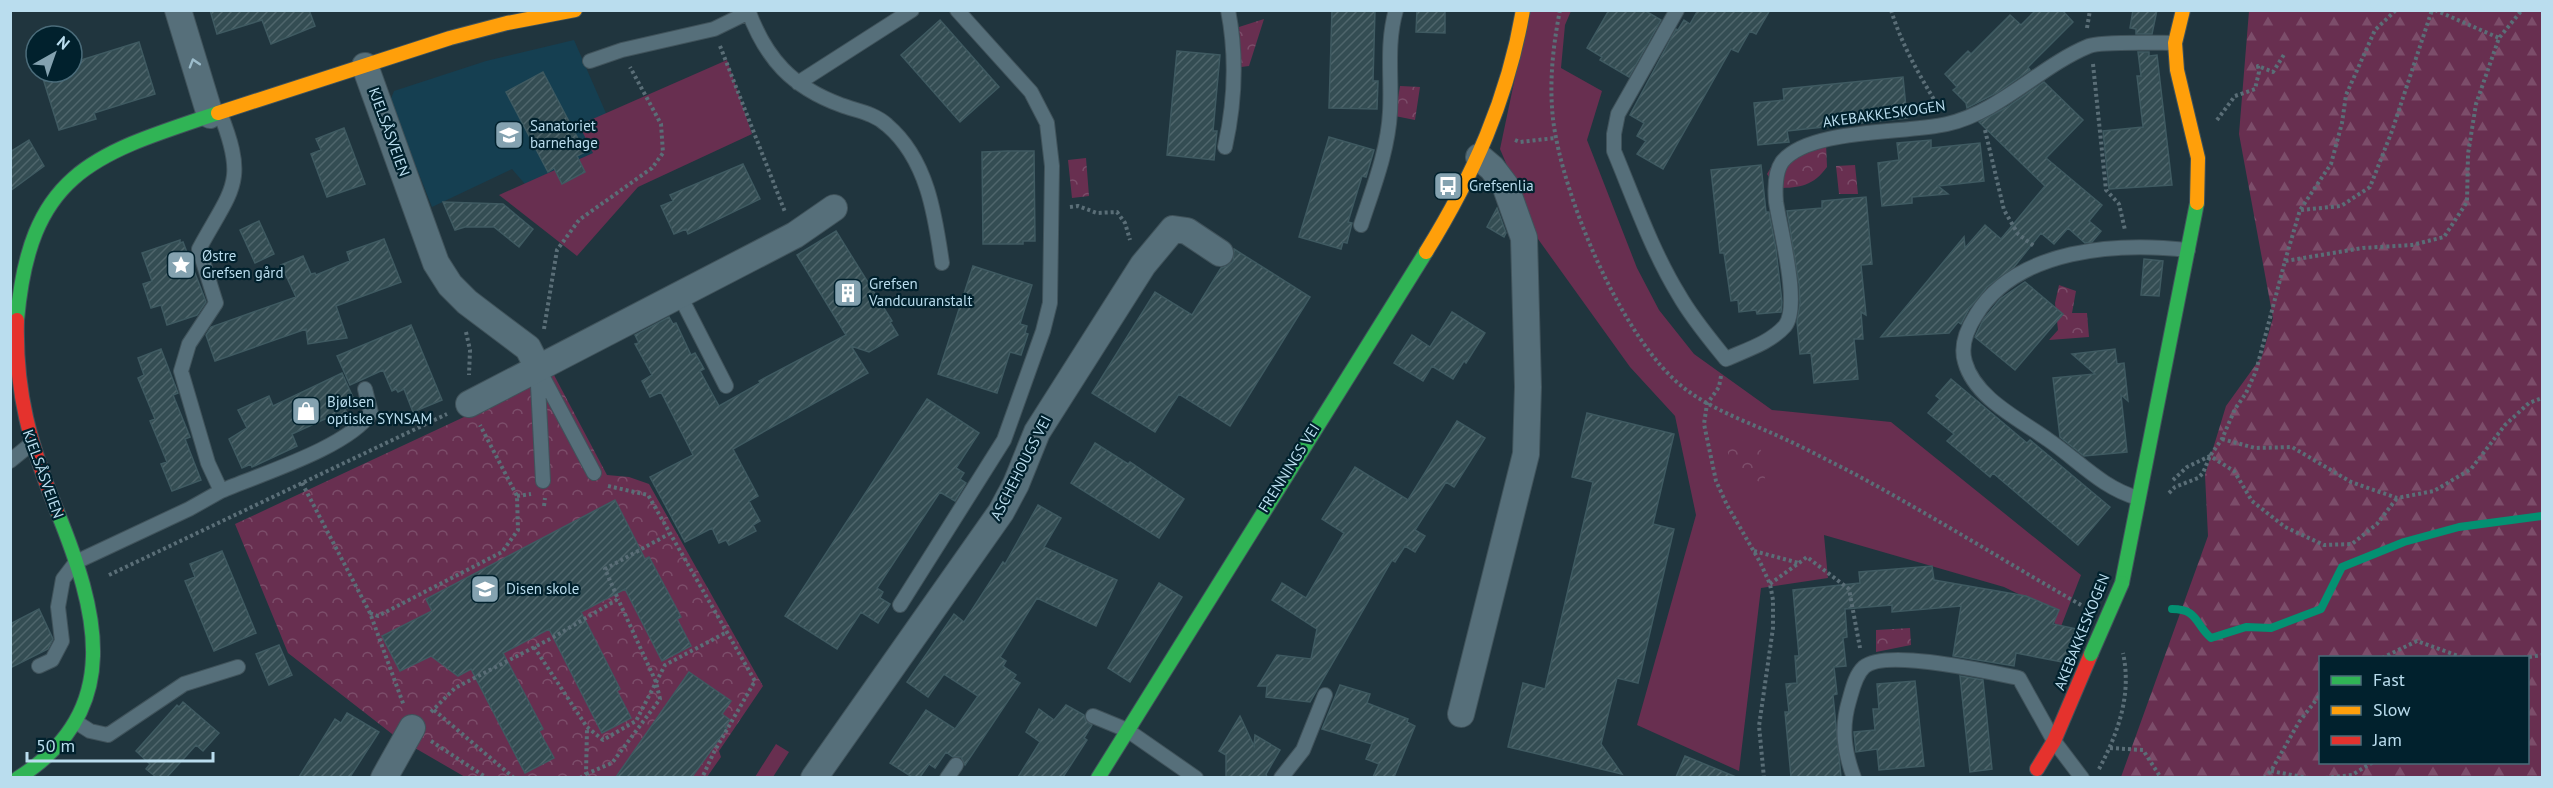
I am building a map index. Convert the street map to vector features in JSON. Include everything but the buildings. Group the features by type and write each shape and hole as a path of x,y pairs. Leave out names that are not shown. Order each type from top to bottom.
{"street":[{"path":"177,10 215,114"},
{"name":"KJELSÅSVEIEN","path":"18,777 54,752 76,722 91,684 96,642 90,606 76,561 31,444 19,392 17,341 25,263 31,240 43,214 70,180 100,158 140,139 481,30 544,14 575,10"},
{"name":"FRENNINGS VEI","path":"1098,777 1441,227 1479,158 1506,90 1523,10"},
{"name":"AKEBAKKESKOGEN","path":"2034,775 2055,741 2122,583 2133,520 2140,498 2200,177 2177,69 2175,43 2183,10"},
{"name":"KJELSÅSVEIEN","path":"365,66 436,263 450,285 467,302 528,348 537,366"},
{"path":"1461,714 1527,454 1528,387 1524,238 1505,185 1492,168 1479,158"},
{"path":"469,404 537,366 795,235 834,208"},
{"name":"ASCHEHOUGS VEI","path":"814,777 1001,512 1016,484 1037,432 1143,265 1173,229 1187,231 1220,253"},
{"path":"384,777 412,728"}],"lane":[{"path":"798,83 912,10"},
{"path":"900,604 1004,440 1050,303 1052,166 1047,123 1031,92 957,10"},
{"path":"1225,147 1236,60 1228,10"},
{"path":"1361,225 1384,154 1388,132 1390,30 1396,10"},
{"name":"AKEBAKKESKOGEN","path":"1677,10 1618,114 1614,134 1614,151 1677,293 1696,324 1726,359 1774,336 1786,325 1791,313 1792,291 1775,197 1781,163 1802,146 1819,139 1949,124 1980,112 2091,45 2175,43"},
{"path":"590,61 622,50 714,29 749,11 758,34 782,71 816,95 866,112 886,123 901,138 918,167 933,202 942,263"},
{"path":"215,114 230,139 235,173 227,201 199,249 216,303 189,344 181,371 208,463 220,491"},
{"path":"2140,498 2109,487 2006,411 1978,385 1965,363 1963,349 1965,337 1979,309 2012,278 2030,268 2088,253 2129,247 2188,250"},
{"path":"679,294 726,386"},
{"path":"537,366 594,473"},
{"path":"537,366 543,481"},
{"path":"39,666 52,660 62,641 58,607 63,579 76,561 189,509 220,491 323,448 363,424 371,413 365,389"},
{"path":"10,462 31,444"},
{"path":"1854,777 1845,754 1843,721 1856,680 1864,667 1880,661 1926,661 2019,678 2055,741 2082,777"},
{"path":"76,722 90,731 108,735 183,684 238,667"},
{"path":"1281,777 1303,750 1325,695"},
{"path":"1093,716 1127,730 1196,777"},
{"path":"947,777 956,765"}],"path":[{"path":"1560,10 1552,62 1552,116 1555,138 1576,209 1593,253 1633,328 1657,362 1682,387 1707,404 1790,441 1851,472 2088,610"},
{"path":"1891,10 1898,33 1914,65 1949,124"},
{"path":"2169,493 2182,482 2198,478 2203,473 2256,371 2300,210 2331,164 2342,123 2346,95 2375,30 2396,10"},
{"path":"2300,210 2341,206 2370,187 2392,131 2433,10 2499,38"},
{"path":"2285,261 2362,248 2412,245 2444,237 2467,202 2468,154 2476,104 2499,38 2522,10"},
{"path":"714,29 795,235"},
{"path":"2091,45 2106,190 2119,204 2129,247"},
{"path":"537,366 557,250 579,220 652,168 663,153 661,124 622,50"},
{"path":"2220,117 2235,96 2255,89 2258,66 2273,72 2285,53"},
{"path":"1980,112 2004,210 2010,223 2018,234 2052,261"},
{"path":"1064,207 1078,206 1097,213 1117,212 1125,223 1132,247"},
{"path":"1719,387 1707,404 1704,424 1716,481 1770,584 1773,600 1773,628 1759,726 1764,777"},
{"path":"2222,439 2255,448 2292,447 2351,482 2397,498 2434,491 2471,469 2505,425 2529,403 2542,398"},
{"path":"100,578 469,404"},
{"path":"2210,456 2234,471 2252,501 2260,508 2285,526 2324,545 2352,544 2378,524 2397,498"},
{"path":"2165,502 2171,484 2180,472 2210,456"},
{"path":"594,473 607,485 648,495 755,681 702,777"},
{"path":"302,483 370,613 412,728 487,777"},
{"path":"370,613 378,616 502,552 518,530 517,496"},
{"path":"580,777 612,763 660,699 656,682 605,569 669,534"},
{"path":"1753,550 1800,563"},
{"path":"1770,584 1807,557 1849,590 1864,667"},
{"path":"412,728 434,710 455,688 618,599"},
{"path":"534,646 586,727 603,740 636,721 664,665 727,632"},
{"path":"2384,656 2417,641 2461,656"},
{"path":"2097,773 2118,730 2124,701 2126,670 2122,651"},
{"path":"2530,659 2542,655"},
{"path":"2264,777 2271,771 2299,722 2319,696"},
{"path":"434,710 514,777"},
{"path":"586,727 586,774"},
{"path":"2110,748 2143,750 2161,777"},
{"path":"2325,777 2352,775 2370,764"},
{"path":"2271,771 2308,777"}],"shaded area":[{"name":"Sanatoriet barnehage","path":"574,40 633,175 537,198 512,169 432,207 390,101 394,91 486,61"}],"green space":[{"path":"1529,11 1571,11 1565,25 1561,68 1602,91 1587,140 1637,268 1659,310 1694,354 1772,410 1891,422 2081,575 2060,629 2037,603 2004,587 1824,535 1828,578 1761,588 1739,771 1637,725 1696,515 1675,416 1630,367 1538,239 1500,149"},
{"path":"2249,11 2542,11 2542,777 2121,777 2208,536 2205,475 2226,406 2262,356 2273,318 2239,134"},
{"path":"1264,19 1249,66 1241,67 1239,27"},
{"path":"727,60 752,134 638,187 577,256 499,195 593,153 579,125"},
{"path":"1400,86 1420,87 1415,120 1395,116"},
{"path":"1826,143 1827,167 1811,182 1805,185 1777,188 1767,174 1776,159"},
{"path":"1086,158 1089,196 1072,198 1068,160"},
{"path":"1855,165 1858,194 1839,194 1836,166"},
{"path":"2059,285 2076,291 2072,313 2087,313 2089,337 2049,340 2058,330 2055,303"},
{"name":"Disen skole","path":"554,375 607,475 629,477 649,484 763,686 719,751 721,757 707,777 465,777 396,737 288,653 235,524"},
{"path":"1725,437 1760,445 1766,485 1731,469"},
{"path":"1910,628 1911,645 1876,652 1876,630"},
{"path":"776,744 789,752 773,777 755,777"}],"waterway":[{"path":"2172,609 2192,614 2211,638 2246,627 2271,628 2321,609 2342,567 2404,542 2459,527 2542,516"}],"traffic: fast":[{"path":"17,320 24,271 36,232 53,201 75,177 102,158 135,142 218,113"},
{"path":"2122,583 2197,203"},
{"path":"1098,778 1426,252"},
{"path":"18,778 52,751 75,722 88,690 93,656 91,621 83,585 57,511"},
{"path":"2091,654 2122,583"}],"traffic: slow":[{"path":"218,113 450,38 507,23 575,10"},
{"path":"1426,252 1459,194 1486,136 1508,74 1523,10"},
{"path":"2183,10 2175,43 2177,70 2198,158 2197,203"}],"traffic: jam":[{"path":"17,320 19,371 26,418 39,463 57,511"},
{"path":"2037,769 2054,741 2091,654"}],"place":[{"name":"Sanatoriet barnehage","path":"509,135"},
{"name":"Grefsenlia","path":"1448,186"},
{"name":"Østre Grefsen gård","path":"181,265"},
{"name":"Grefsen Vandcuuranstalt","path":"848,293"},
{"name":"Bjølsen optiske SYNSAM","path":"306,411"},
{"name":"Disen skole","path":"485,589"}]}
